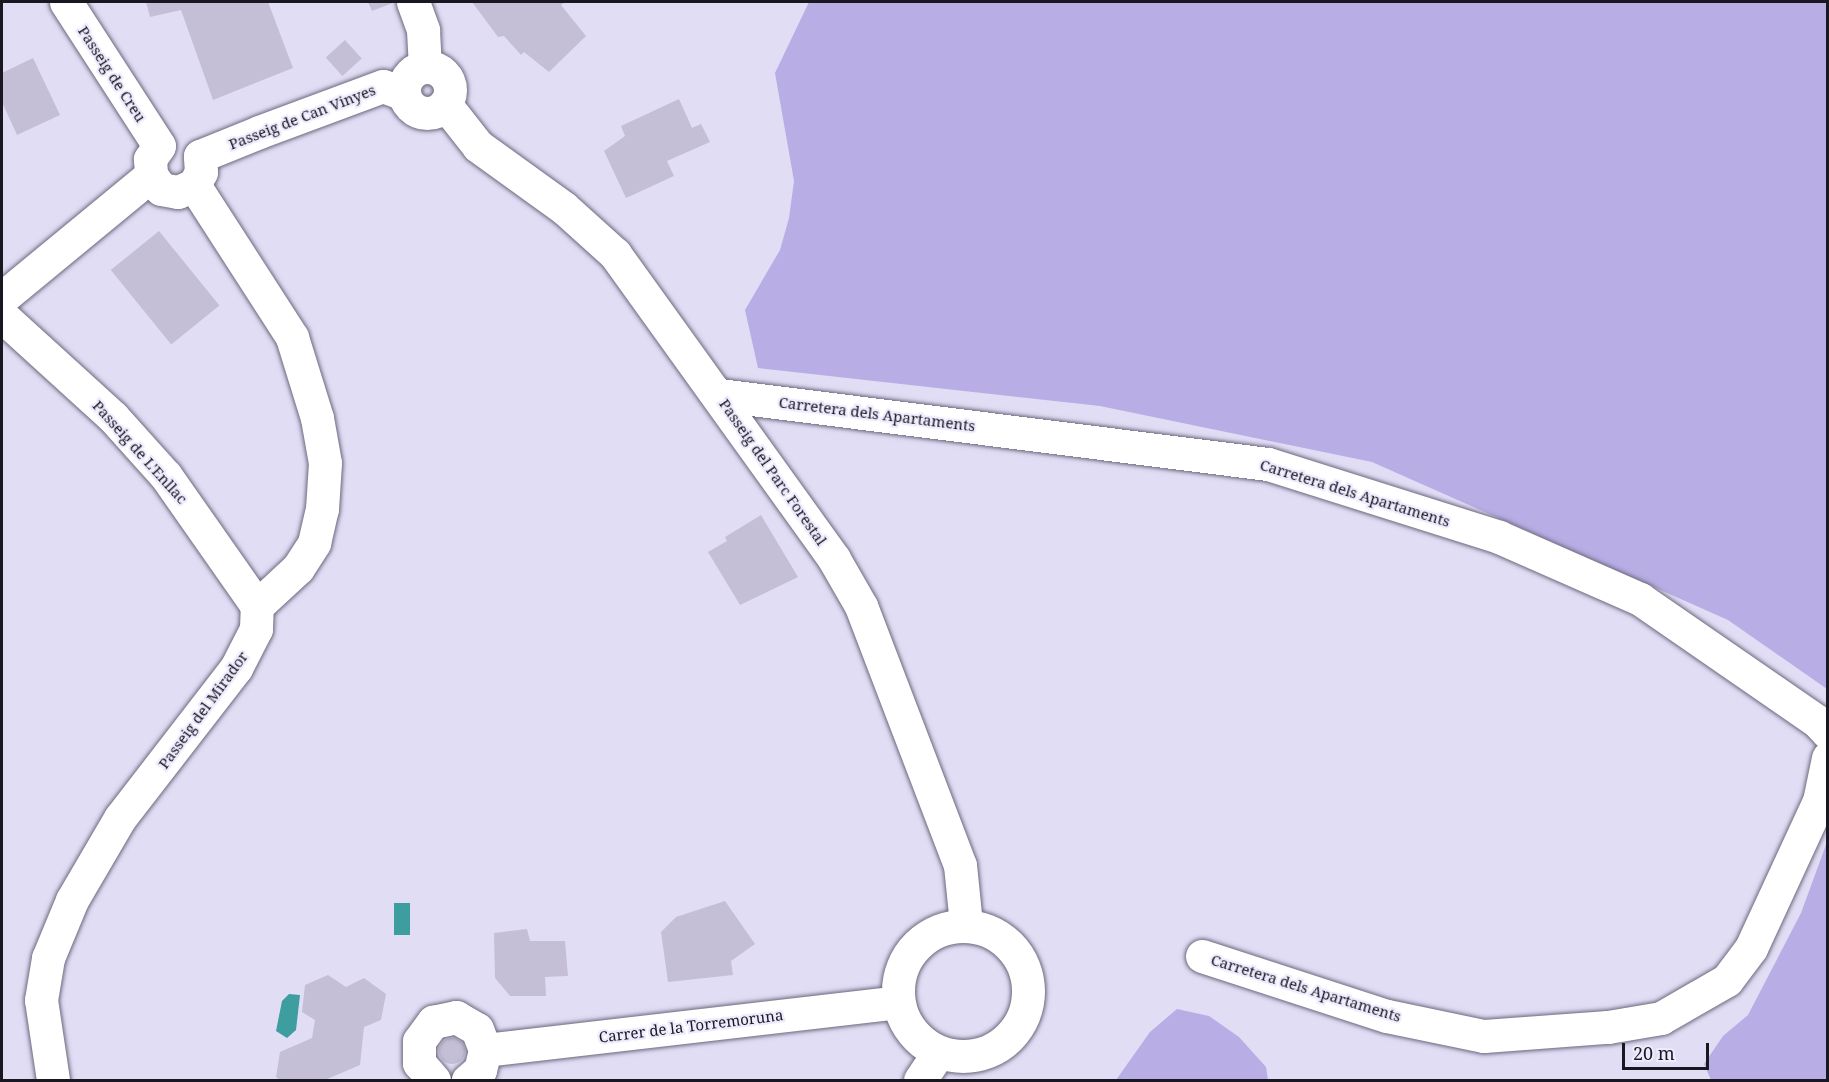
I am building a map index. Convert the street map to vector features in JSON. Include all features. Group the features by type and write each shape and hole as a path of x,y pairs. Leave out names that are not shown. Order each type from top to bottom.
{"street":[{"name":"Passeig de Creu","path":"66,2 155,161"},
{"path":"413,2 423,30 425,67"},
{"path":"425,67 440,70 450,90 445,105 434,112 419,112 407,102 404,94 411,73 425,67"},
{"name":"Passeig de Can Vinyes","path":"155,161 161,189 178,192 197,170 383,86 404,94"},
{"name":"Passeig del Parc Forestal","path":"445,105 478,147 564,208 615,254 720,395 828,550 861,606 960,865 966,924"},
{"path":"2,298 155,161"},
{"path":"197,170 292,338 308,384 325,463 322,509 314,543 298,568 257,606"},
{"name":"Passeig de L'Enllac","path":"2,316 113,417 158,468 195,514 257,606"},
{"name":"Carretera dels Apartaments","path":"720,395 1268,464 1499,537 1640,599 1817,721 1827,733"},
{"name":"Passeig del Mirador","path":"53,1080 41,1000 48,958 72,900 120,818 236,668 256,628 257,606"},
{"name":"Carretera dels Apartaments","path":"1202,956 1387,1016 1484,1036 1608,1027 1661,1018 1727,980 1751,948 1819,801 1827,758"},
{"path":"966,924 994,932 1016,950 1028,976 1028,1005 1016,1031 994,1049 967,1057 939,1052 912,1033 897,1002 898,972 913,946 937,929 966,924"},
{"name":"Carrer de la Torremoruna","path":"485,1050 897,1002"},
{"path":"434,1080 419,1063 417,1053 419,1041 433,1022 456,1017 467,1021 483,1039 485,1050 480,1070 468,1080"},
{"path":"920,1080 939,1052"}],"shaded area":[{"path":"809,2 1827,2 1827,689 1728,620 1372,462 1100,406 758,368 745,310 780,250 789,218 794,181 775,73"},
{"path":"1827,842 1827,1080 1711,1080 1704,1064 1723,1036 1748,1015 1801,913"},
{"path":"394,903 410,903 410,935 394,935"},
{"path":"289,994 300,995 296,1030 287,1038 276,1031 282,1001"},
{"path":"1177,1009 1209,1016 1239,1037 1266,1067 1268,1080 1116,1080 1150,1032"}],"building":[{"path":"146,2 268,2 293,68 213,100 181,10 150,17"},
{"path":"368,2 395,2 372,11"},
{"path":"472,2 565,2 561,5 586,36 549,72 524,52 521,55 504,36 498,37"},
{"path":"345,40 362,59 342,76 326,57"},
{"path":"33,58 60,115 17,135 2,102 2,73"},
{"path":"679,99 692,128 701,124 710,142 667,161 674,176 626,198 604,151 625,136 621,126"},
{"path":"159,231 219,306 171,345 111,270"},
{"path":"761,515 798,577 740,605 708,552 727,541 725,537"},
{"path":"725,901 755,944 731,961 733,975 668,982 661,932 676,917"},
{"path":"527,929 530,941 565,941 568,976 545,977 546,996 510,996 495,978 494,933"},
{"path":"328,975 346,987 364,978 386,994 381,1020 364,1027 360,1065 325,1080 280,1080 276,1077 280,1052 312,1038 315,1020 302,1012 305,985"},
{"path":"452,1038 461,1042 465,1051 461,1060 452,1064 443,1060 439,1051 443,1042"}]}
